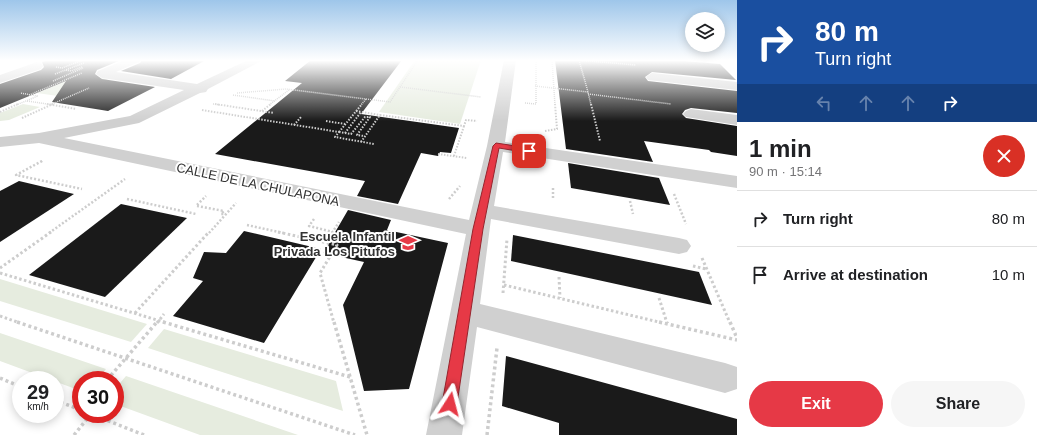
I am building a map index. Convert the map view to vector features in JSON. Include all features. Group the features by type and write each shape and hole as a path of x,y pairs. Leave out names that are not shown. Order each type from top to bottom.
{"street":[{"path":"146,80 201,88"},
{"path":"0,142 39,138 134,120 216,80"},
{"path":"444,435 480,220 496,146 507,80"},
{"path":"683,80 737,86"},
{"path":"691,114 737,120"},
{"name":"CALLE DE LA CHULAPONA","path":"39,138 480,220 684,238"},
{"path":"496,146 737,182"},
{"path":"465,312 726,378"}],"path":[{"path":"48,82 52,80"},
{"path":"29,95 65,80"},
{"path":"18,119 106,80"},
{"path":"275,101 232,94 289,89 390,102 404,80"},
{"path":"543,131 557,129 553,80"},
{"path":"585,80 602,147"},
{"path":"535,86 674,104"},
{"path":"400,87 483,97"},
{"path":"262,111 289,89"},
{"path":"21,93 28,90"},
{"path":"366,99 334,137 374,144"},
{"path":"0,112 27,100"},
{"path":"213,100 208,103 274,114"},
{"path":"203,107 197,110 351,134 365,116 370,117 357,135 364,136"},
{"path":"356,111 464,126"},
{"path":"345,133 361,112"},
{"path":"361,142 380,114"},
{"path":"294,125 301,117"},
{"path":"454,156 466,120 477,121"},
{"path":"326,121 345,124"},
{"path":"438,154 468,158"},
{"path":"45,159 16,175 82,189"},
{"path":"0,268 125,179"},
{"path":"553,188 553,201"},
{"path":"672,190 684,238"},
{"path":"206,196 197,206 224,211 222,214 226,214"},
{"path":"126,199 196,214"},
{"path":"630,201 633,214"},
{"path":"135,313 236,203"},
{"path":"314,219 310,226 334,230 327,242"},
{"path":"247,225 337,245 320,273 367,435"},
{"path":"700,256 737,339"},
{"path":"0,273 350,377"},
{"path":"559,277 560,299"},
{"path":"504,285 737,339"},
{"path":"659,298 667,324"},
{"path":"115,371 164,314"},
{"path":"0,316 355,435"},
{"path":"0,378 12,383"},
{"path":"74,435 84,423"},
{"path":"114,423 144,435"}],"shaded area":[{"path":"68,80 105,80 65,97 37,93"},
{"path":"401,80 474,80 460,124 379,112"},
{"path":"23,104 40,107 9,120 0,121 0,113"},
{"path":"0,279 147,324 131,342 0,301"},
{"path":"164,329 336,381 343,411 148,348"},
{"path":"0,333 106,369 104,371 72,371 72,388 64,385 64,371 27,371 0,361"},
{"path":"126,376 298,435 200,435 124,407 124,378"}],"building":[{"path":"11,80 111,80 155,87 108,111 52,102 66,81 0,108 0,84"},
{"path":"387,80 361,114 459,128 451,153 440,152 438,156 421,153 398,204 357,196 365,181 215,154 302,83 285,81"},
{"path":"558,80 647,80 737,91 737,113 691,108 685,110 682,114 686,118 737,126 737,156 711,152 709,150 644,141 653,162 566,149"},
{"path":"568,163 659,178 670,205 571,188"},
{"path":"19,181 74,194 0,242 0,191"},
{"path":"121,204 187,218 105,297 29,275"},
{"path":"348,210 391,220 387,230 448,243 409,389 364,391 343,305 364,262 323,253"},
{"path":"244,231 321,249 264,343 173,316 203,281 193,278 204,252 226,253"},
{"path":"513,235 699,272 712,305 511,261"},
{"path":"506,356 737,419 737,435 559,435 559,423 502,406"}],"place":[{"name":"Escuela Infantil Privada Los Pitufos","path":"408,243"}],"route":[{"path":"450,404 478,229 496,146 529,151"}]}
